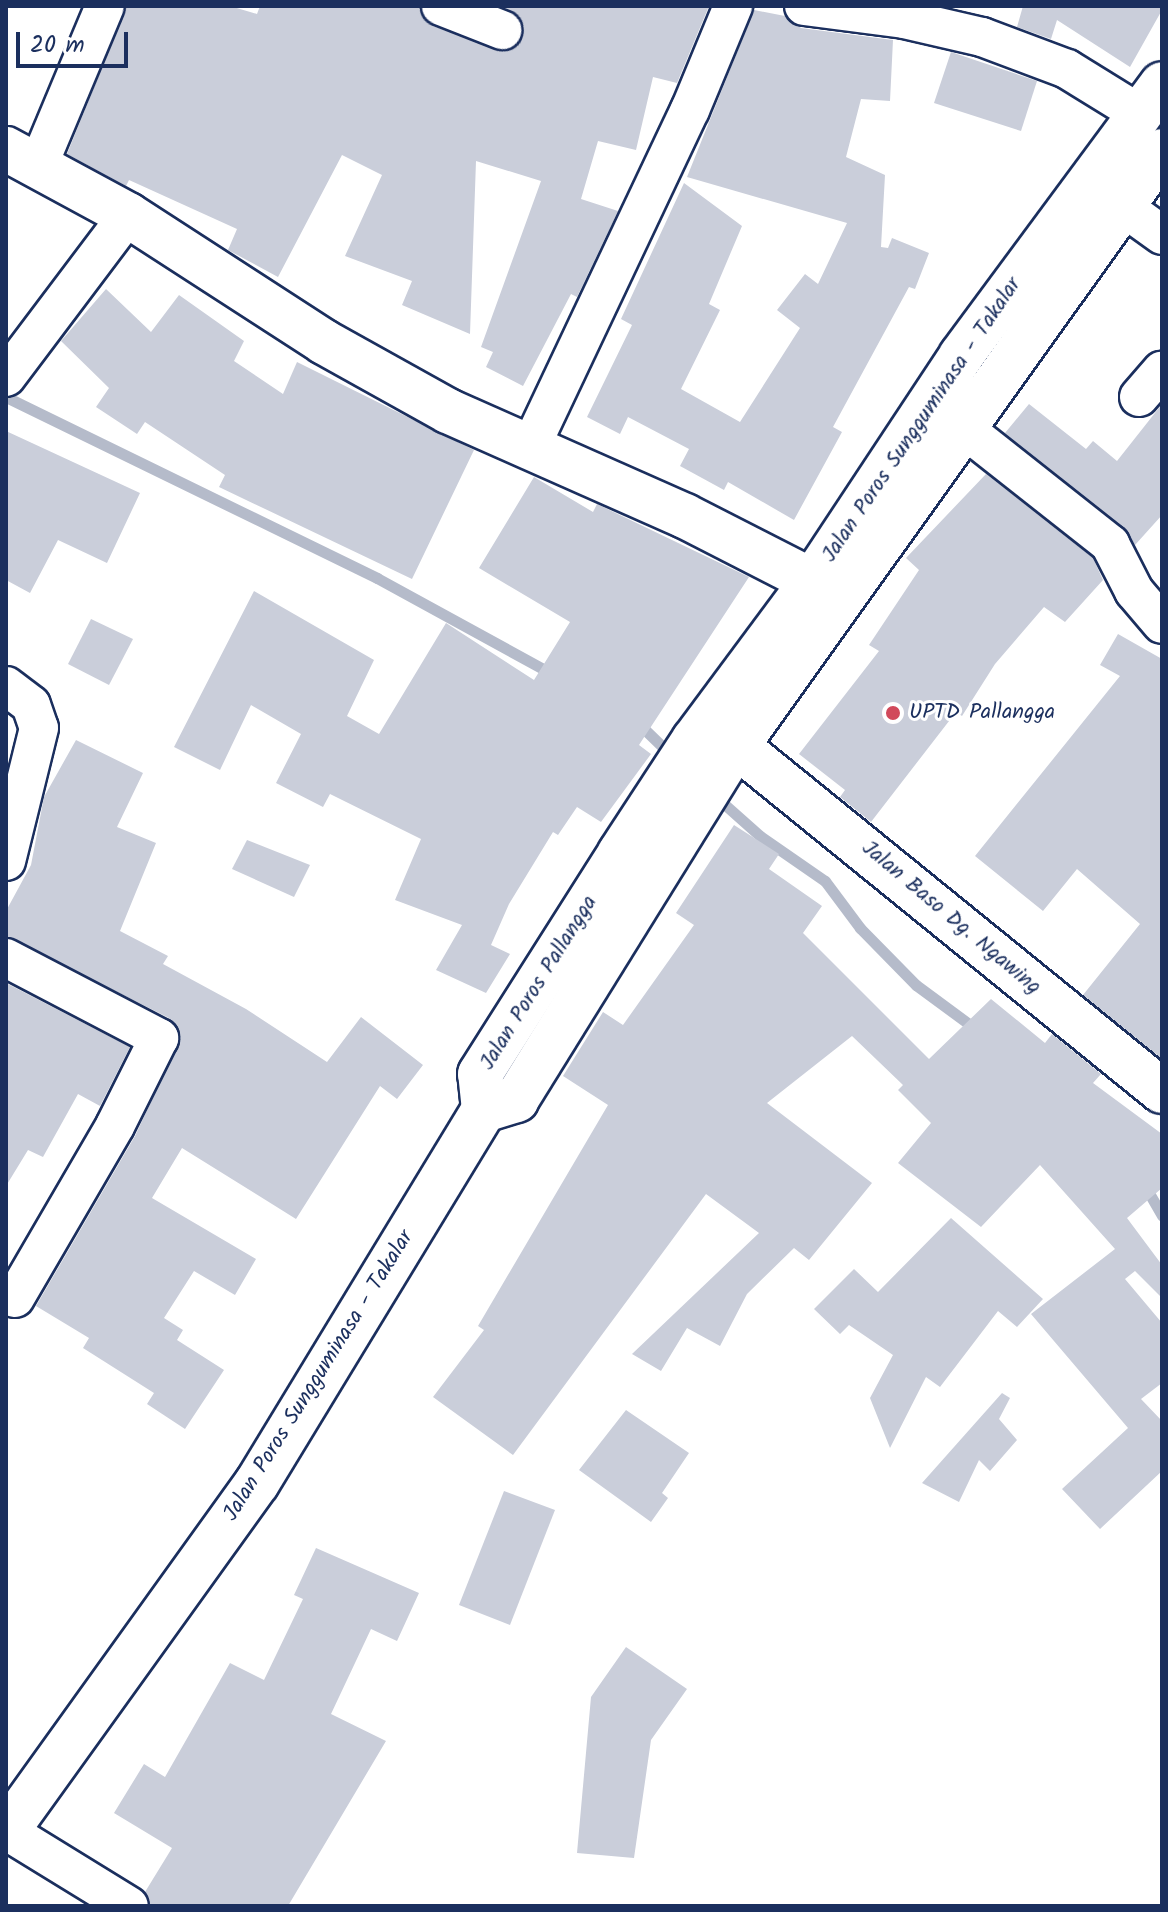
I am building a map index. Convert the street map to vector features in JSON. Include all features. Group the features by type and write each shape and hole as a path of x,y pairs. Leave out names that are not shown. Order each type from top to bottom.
{"main road":[{"name":"Jalan Poros Sungguminasa - Takalar","path":"702,770 812,581 961,356 1151,99"},
{"name":"Jalan Poros Sungguminasa - Takalar","path":"702,770 962,427 1162,151"},
{"path":"22,158 128,215 324,342 448,411 685,516 812,581"},
{"name":"Jalan Baso Dg. Ngawing","path":"702,770 1162,1091"},
{"name":"Jalan Poros Pallangga","path":"484,1110 516,1100 702,770"},
{"name":"Jalan Poros Sungguminasa - Takalar","path":"6,1831 257,1483 484,1110"}],"street":[{"path":"22,158 105,6"},
{"path":"441,6 502,30"},
{"path":"530,448 684,123 733,6"},
{"path":"804,6 906,13 982,37 1151,99"},
{"path":"1122,206 1162,235"},
{"path":"6,377 128,215"},
{"path":"962,427 1110,544 1134,591 1162,624"},
{"path":"6,686 31,705 39,728 6,861"},
{"path":"6,958 159,1038 108,1140 15,1298"},
{"path":"6,1831 129,1906"}],"building":[{"path":"127,6 230,6 257,14 260,6 420,6 433,26 504,52 516,47 524,28 519,16 501,6 709,6 677,83 653,77 636,150 598,141 581,199 618,211 577,297 571,294 523,386 486,367 493,352 481,347 541,181 476,161 470,334 402,305 412,281 345,256 382,175 342,155 278,277 228,250 237,229 129,180 126,186 67,154"},
{"path":"1023,6 1162,6 1162,10 1130,67 1057,20 1051,39 1017,27"},
{"path":"754,10 785,16 801,28 893,40 890,101 861,99 846,157 885,175 881,247 888,248 892,238 929,253 915,289 909,287 833,427 842,432 794,520 728,482 724,490 680,466 689,449 628,417 620,434 587,417 632,325 621,319 684,183 742,226 709,304 720,310 681,389 740,422 800,328 777,310 805,274 818,284 847,223 687,177"},
{"path":"951,52 1037,81 1021,131 934,103"},
{"path":"106,289 151,332 179,295 244,341 234,361 283,394 297,362 474,450 412,579 219,487 225,475 145,422 137,434 96,407 109,388 61,341"},
{"path":"1029,404 1086,449 1093,441 1117,461 1162,404 1162,515 1135,545 1124,527 1005,433"},
{"path":"6,431 140,493 107,563 58,540 30,593 6,580"},
{"path":"986,474 1093,558 1103,580 1065,622 1044,607 995,664 962,716 956,712 871,822 840,797 845,790 799,754 879,651 869,645 919,570 906,558"},
{"path":"534,477 593,512 597,504 749,577 639,745 651,754 601,822 577,807 558,835 553,832 509,904 491,945 510,954 486,993 436,970 462,925 395,900 421,839 330,794 323,807 276,783 301,734 251,705 220,770 174,747 254,591 374,660 347,716 379,734 446,623 534,680 570,622 479,568"},
{"path":"91,619 133,639 109,685 68,664"},
{"path":"1118,634 1162,659 1162,1059 1083,995 1140,924 1077,869 1043,911 975,856 1120,676 1100,665"},
{"path":"76,740 143,773 117,827 156,843 120,931 168,956 163,964 246,1009 327,1062 361,1017 423,1065 397,1099 380,1086 296,1219 182,1148 152,1198 256,1259 235,1295 194,1271 164,1318 183,1330 177,1340 224,1370 185,1429 147,1404 154,1393 83,1348 89,1338 36,1306 135,1136 181,1038 169,1018 6,936 6,911 31,865 44,797"},
{"path":"734,825 779,854 769,869 822,906 803,933 929,1059 991,999 1045,1043 1052,1034 1101,1074 1093,1083 1162,1134 1162,1188 1127,1218 1162,1265 1162,1298 1135,1271 1125,1279 1162,1323 1162,1383 1141,1399 1162,1421 1162,1471 1100,1529 1062,1489 1128,1428 1031,1314 1115,1249 1040,1165 981,1227 898,1163 931,1123 898,1090 903,1085 852,1036 767,1103 872,1183 809,1260 794,1248 747,1294 720,1346 687,1328 661,1371 632,1354 759,1233 706,1194 513,1455 433,1397 484,1330 478,1326 608,1105 563,1076 603,1012 623,1025 694,925 676,913"},
{"path":"247,840 310,865 294,897 232,869"},
{"path":"6,983 130,1047 100,1106 78,1094 43,1157 28,1150 6,1186"},
{"path":"951,1218 1043,1299 1017,1327 998,1311 940,1387 926,1377 890,1448 870,1398 893,1355 849,1325 840,1334 814,1309 854,1269 878,1292"},
{"path":"1002,1393 1010,1398 999,1419 1017,1440 990,1471 979,1460 959,1502 922,1483"},
{"path":"626,1410 689,1453 662,1493 668,1498 651,1522 579,1470"},
{"path":"504,1491 555,1510 510,1625 459,1605"},
{"path":"316,1548 419,1593 397,1641 371,1629 331,1714 386,1741 288,1906 151,1906 145,1892 172,1848 114,1813 144,1764 165,1777 230,1663 264,1680 303,1599 294,1595"},
{"path":"626,1647 687,1689 651,1740 634,1858 577,1853 591,1697"}],"waterway":[{"path":"6,397 377,578 554,675"},
{"path":"639,724 672,756"},
{"path":"714,795 760,836 825,881 860,928 916,985 977,1030"},
{"path":"1145,1186 1162,1215"}],"place":[{"name":"UPTD Pallangga","path":"893,713"}]}
